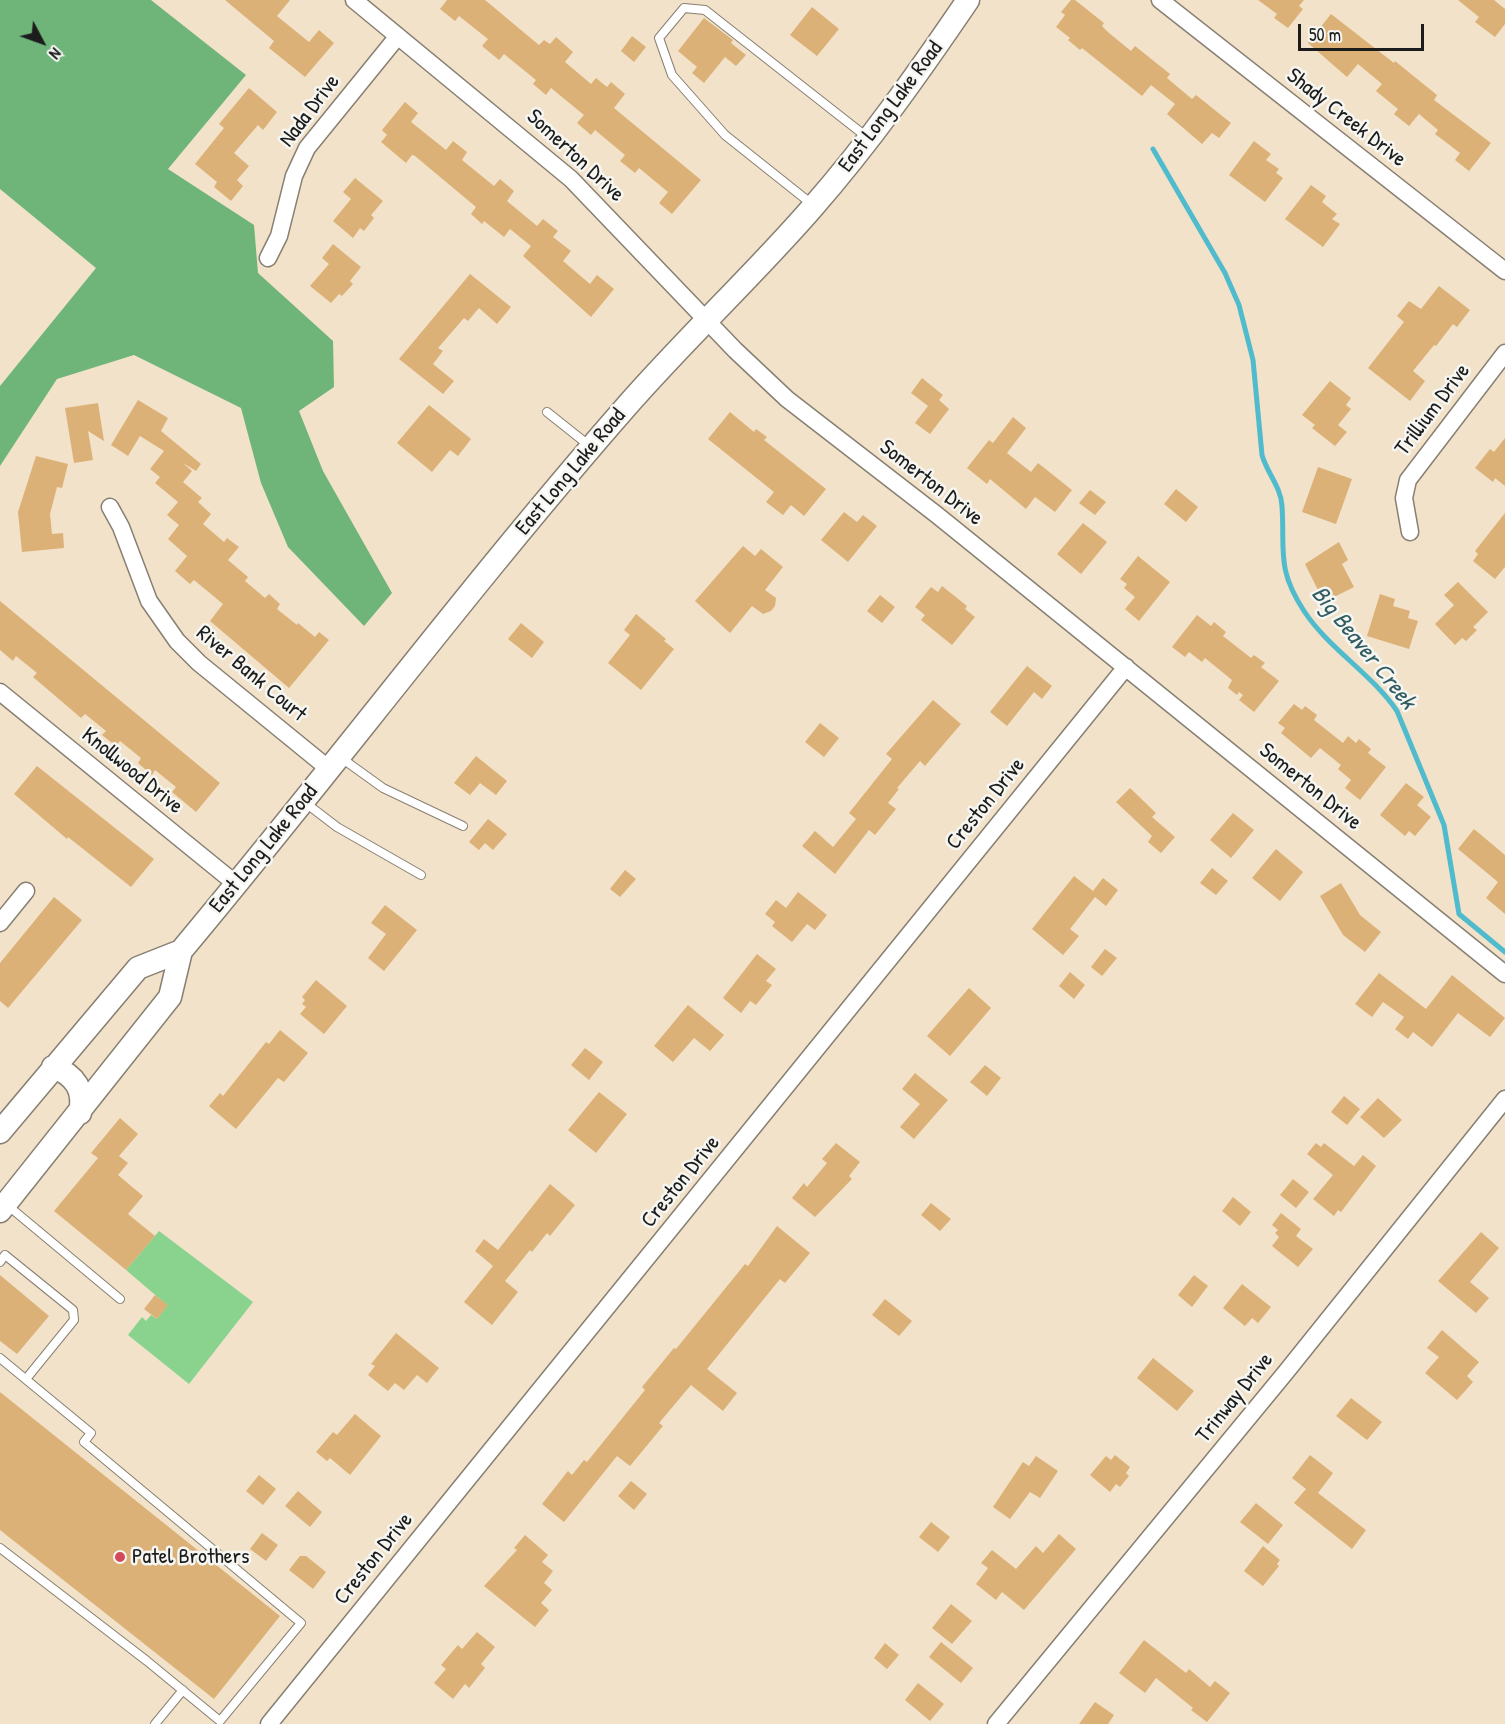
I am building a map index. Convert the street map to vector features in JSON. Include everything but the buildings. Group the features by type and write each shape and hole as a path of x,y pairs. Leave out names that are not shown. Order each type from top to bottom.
{"main road":[{"name":"East Long Lake Road","path":"3,1208 170,997 181,951 591,447 814,206 869,139 968,0"},
{"name":"East Long Lake Road","path":"0,1132 138,968 181,951"},
{"path":"53,1067 67,1074 79,1087 82,1102 80,1113"}],"street":[{"name":"Somerton Drive","path":"354,0 571,179 707,321 787,399 1126,667 1505,974"},
{"name":"Shady Creek Drive","path":"1160,0 1505,271"},
{"name":"Nada Drive","path":"268,258 284,224 299,161 398,36"},
{"name":"Trillium Drive","path":"1410,532 1404,498 1408,480 1505,353"},
{"name":"River Bank Court","path":"110,507 121,527 149,601 177,641 199,663 334,762"},
{"name":"Creston Drive","path":"269,1724 1126,667"},
{"name":"Knollwood Drive","path":"0,692 237,884"},
{"path":"0,923 26,891"},
{"name":"Trinway Drive","path":"996,1724 1286,1372 1505,1099"}],"lane":[{"path":"814,206 725,135 672,75 659,38 684,8 705,10 869,139"},
{"path":"547,412 591,447"},
{"path":"334,762 463,826"},
{"path":"303,801 337,827 421,875"},
{"path":"3,1208 120,1299"},
{"path":"0,1262 5,1255 73,1310 74,1320 26,1379"},
{"path":"0,1358 91,1433 84,1442 301,1623 220,1721 0,1548"},
{"path":"155,1724 183,1690"}],"green space":[{"path":"0,0 151,0 246,75 168,169 254,225 258,273 333,341 334,387 299,411 323,471 392,593 364,626 288,547 261,483 241,408 134,355 57,379 0,466 0,386 96,268 0,189"},
{"path":"159,1231 253,1302 189,1384 128,1335 142,1317 146,1321 151,1315 157,1319 167,1305 126,1270"}],"waterway":[{"name":"Big Beaver Creek","path":"1153,149 1225,273 1239,305 1253,360 1262,455 1281,499 1284,559 1289,583 1314,625 1387,697 1397,711 1444,825 1459,914 1505,952"}],"place":[{"name":"Patel Brothers","path":"120,1557"}]}
